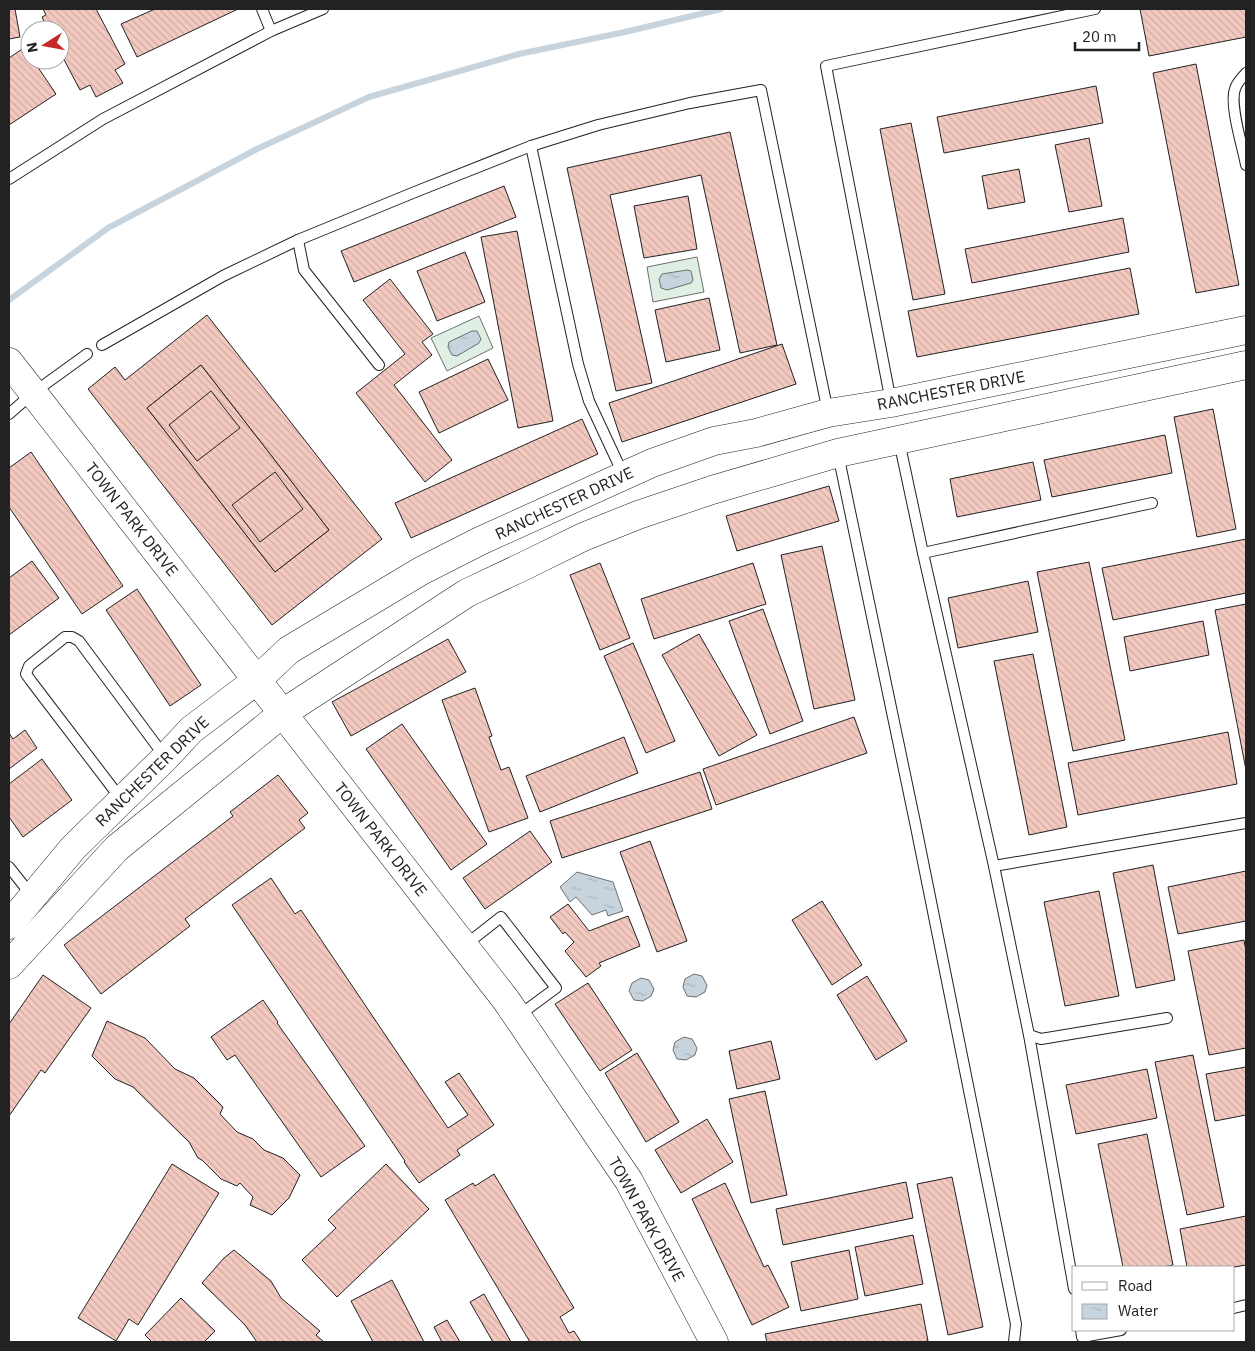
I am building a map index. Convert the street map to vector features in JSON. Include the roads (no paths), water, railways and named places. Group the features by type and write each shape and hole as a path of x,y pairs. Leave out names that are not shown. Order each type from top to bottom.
{"street":[{"name":"RANCHESTER DRIVE","path":"21,911 73,848 165,758 190,730 257,680 289,650 421,571 480,541 652,463 714,441 756,433 828,413 891,403 1246,330"},
{"path":"1173,345 1180,378"},
{"name":"TOWN PARK DRIVE","path":"9,362 518,1017 629,1181 714,1342"},
{"name":"RANCHESTER DRIVE","path":"9,965 117,848 283,713 467,592 583,536 712,490 838,453 1180,378 1246,366"},
{"path":"891,403 899,441"},
{"path":"566,503 583,536"},
{"path":"21,911 42,928"}],"lane":[{"path":"262,9 270,31"},
{"path":"9,179 103,119 270,31 323,9"},
{"path":"891,403 826,66 1095,9"},
{"path":"1246,73 1235,88 1233,100 1246,165"},
{"path":"102,345 223,276 298,240 531,146 598,125 690,103 761,90 828,413"},
{"path":"531,146 583,382 589,401 624,475"},
{"path":"298,240 304,270 379,365"},
{"path":"9,414 86,354"},
{"path":"899,441 922,553 994,866 1029,1035 1072,1278"},
{"path":"838,453 988,1182 1016,1324 1014,1342"},
{"path":"922,553 1152,504"},
{"path":"122,800 26,674 29,666 65,637 72,637 79,641 165,758"},
{"path":"994,866 1246,823"},
{"path":"9,867 21,911"},
{"path":"464,946 501,917 556,988 518,1017"},
{"path":"1029,1035 1041,1038 1167,1018"},
{"path":"1081,1331 1082,1338 1116,1331"}],"water":[{"path":"691,271 693,280 691,283 667,290 661,288 659,279 662,274"},
{"path":"472,331 477,331 481,339 479,343 457,356 452,355 448,347 449,342"},
{"path":"577,872 613,882 623,911 608,916 606,910 592,915 576,897 570,902 560,887"},
{"path":"694,974 702,976 707,985 705,992 696,997 687,996 683,987 685,979"},
{"path":"641,978 649,980 654,989 651,996 643,1001 634,1000 629,991 632,983"},
{"path":"684,1037 692,1039 697,1048 695,1055 686,1060 677,1059 673,1050 675,1042"}],"waterway":[{"path":"9,300 108,228 257,149 369,97 519,54 625,32 721,9"}]}
